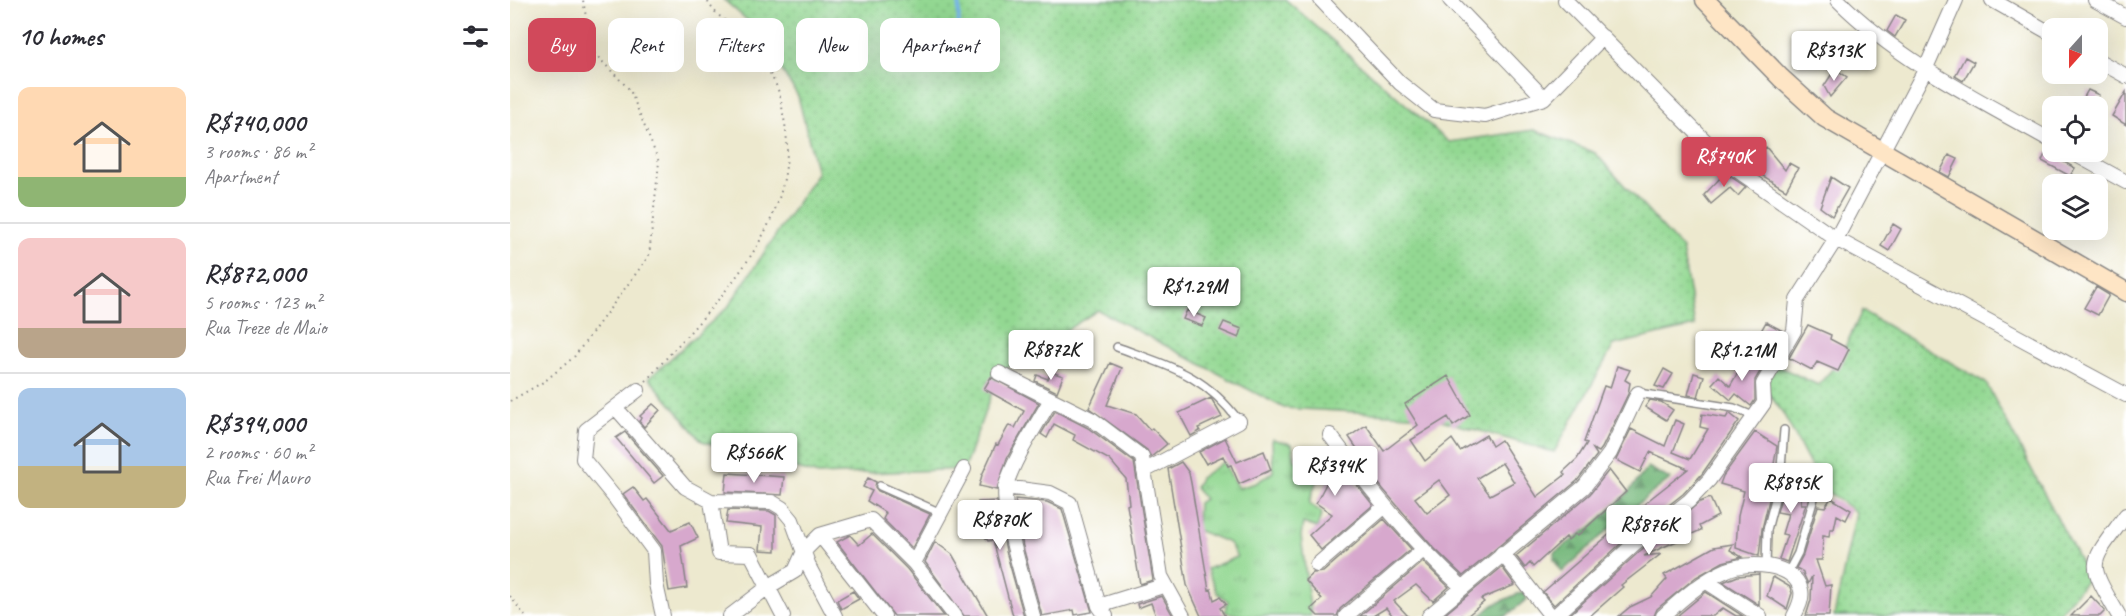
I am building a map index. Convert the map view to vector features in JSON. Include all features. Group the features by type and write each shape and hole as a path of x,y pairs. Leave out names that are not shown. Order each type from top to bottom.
{"street":[{"path":"1321,0 1400,83 1434,110 1485,116 1544,98 1603,38"},
{"path":"1450,0 1544,98"},
{"path":"1565,0 1728,164 1836,239 2126,395"},
{"path":"1705,0 1781,78 1825,118 2126,292"},
{"path":"1838,0 1859,21 1925,70 2042,135"},
{"path":"1502,553 1553,616 1634,544 1689,501 1709,480 1765,400 1763,384 1794,331 1797,300 1836,239 1925,70 1956,0"},
{"path":"1992,0 2042,28"},
{"path":"2095,0 2126,17"},
{"path":"2108,66 2126,76"},
{"path":"2089,162 2126,182"},
{"path":"999,373 1093,420 1142,457 1161,576 1183,616"},
{"path":"638,390 586,430 583,459 654,552 656,584 663,616"},
{"path":"1429,616 1502,553 1565,504 1601,469 1638,393"},
{"path":"1032,616 1007,511 1005,488 1018,457 1051,399"},
{"path":"616,408 685,487 711,501 772,502 782,508 792,520 810,569 835,616"},
{"path":"1144,471 1239,421"},
{"path":"1330,435 1384,507 1422,550 1462,587"},
{"path":"914,563 964,469"},
{"path":"1005,488 1050,493 1070,503 1102,611 1166,585"},
{"path":"711,501 719,553 751,554 783,616"},
{"path":"1317,565 1384,507"},
{"path":"2114,613 2094,570 2096,557 2126,515"},
{"path":"730,616 768,586 795,571 804,551 820,535 871,520 914,563 955,616"},
{"path":"820,535 884,616"},
{"path":"1346,616 1422,550"},
{"path":"1663,616 1707,582 1739,565 1766,566 1796,580 1802,590 1800,604 1794,616"},
{"path":"1707,582 1760,616"}],"lane":[{"path":"1117,347 1182,370 1201,381 1239,421"},
{"path":"1638,393 1734,408 1753,416"},
{"path":"1766,566 1767,530 1780,480 1784,430"},
{"path":"880,486 941,513"},
{"path":"1787,574 1798,553 1815,495"}],"path":[{"path":"510,401 545,381 574,357 649,256 659,162 630,90 592,51 582,0"},
{"path":"638,390 744,267 776,213 785,177 788,134 778,90 760,55 736,29 712,10 706,0"},
{"path":"510,596 525,616"}],"green space":[{"path":"724,0 1286,0 1449,142 1534,130 1595,153 1682,249 1695,326 1614,345 1554,452 1427,416 1284,408 1098,310 999,373 964,469 818,475 702,441 649,378 728,307 817,173 798,96 783,72 784,18 745,18"},
{"path":"1862,311 1986,383 2089,578 2056,616 1834,616 1856,512 1822,488 1783,413 1763,386 1776,365 1818,385 1837,364"},
{"path":"1272,439 1292,444 1295,460 1318,476 1309,504 1322,512 1317,528 1303,523 1301,536 1311,616 1246,616 1225,612 1228,601 1217,593 1207,569 1237,557 1229,543 1197,530 1198,503 1204,499 1195,488 1200,478 1223,462 1238,488 1256,483 1273,472"},
{"path":"1648,467 1670,479 1628,512 1562,572 1554,560 1554,553 1592,526 1627,494"},
{"path":"1524,591 1527,599 1506,616 1480,616 1493,605"}],"building":[{"path":"1896,15 1905,20 1895,37 1887,31"},
{"path":"1965,57 1974,62 1963,81 1955,76"},
{"path":"1835,69 1847,77 1830,97 1824,86"},
{"path":"2088,90 2099,95 2099,96 2085,96"},
{"path":"2126,92 2126,125 2112,116"},
{"path":"1766,147 1785,170 1789,163 1798,168 1786,190 1745,165"},
{"path":"1949,155 1958,159 1949,177 1940,172"},
{"path":"2044,162 2064,162 2075,168 2071,174 2066,174"},
{"path":"1725,173 1746,187 1738,196 1730,188 1711,204 1704,195"},
{"path":"1831,177 1848,188 1832,216 1820,207"},
{"path":"1893,224 1901,229 1889,251 1881,246"},
{"path":"2096,287 2109,295 2098,315 2084,308"},
{"path":"1187,310 1206,318 1202,326 1183,319"},
{"path":"1224,322 1242,329 1239,338 1220,330"},
{"path":"1766,322 1783,331 1773,349 1756,340"},
{"path":"1808,325 1831,335 1830,339 1849,349 1838,371 1817,362 1812,370 1789,358"},
{"path":"1747,357 1764,365 1755,380 1755,400 1751,406 1736,394 1731,400 1712,384 1719,376 1730,386"},
{"path":"1110,363 1122,368 1107,405 1136,414 1167,444 1151,457 1147,450 1089,408"},
{"path":"1617,366 1630,370 1625,380 1630,383 1628,394 1602,448 1599,452 1593,449 1597,455 1577,481 1463,576 1431,545 1383,489 1355,453 1358,450 1349,437 1366,425 1384,451 1418,425 1405,404 1448,376 1470,415 1453,426 1448,417 1411,440 1425,461 1452,439 1460,451 1486,435 1492,446 1501,440 1537,497 1565,475 1563,472 1577,459 1587,443 1584,442 1604,386 1610,388","holes":["1502,463 1514,482 1490,495 1477,478","1439,480 1450,495 1427,513 1415,498"]},
{"path":"1664,369 1673,374 1664,389 1655,386"},
{"path":"1051,372 1063,376 1057,392 1035,381 1037,375 1048,379"},
{"path":"1694,373 1704,376 1698,397 1688,395"},
{"path":"991,377 1039,403 1007,458 997,490 979,486 982,475 996,444 998,445 1009,425 1015,428 1024,411 984,389"},
{"path":"1211,398 1222,417 1198,428 1200,431 1191,436 1179,413"},
{"path":"1650,400 1661,402 1673,410 1666,420 1645,407"},
{"path":"653,404 660,410 644,427 639,421 642,418 640,416"},
{"path":"1055,411 1088,428 1134,462 1153,580 1140,584 1127,505 1129,504 1126,479 1110,460 1073,440 1075,435 1054,424 1047,438 1041,434"},
{"path":"1729,413 1739,421 1702,474 1683,494 1628,537 1554,605 1543,592 1688,469 1650,452 1640,472 1616,460 1631,429 1665,446 1675,420 1684,424 1673,452 1690,459 1708,429 1700,427 1702,414 1726,418"},
{"path":"625,432 663,476 654,483 616,438"},
{"path":"1755,432 1777,446 1772,476 1774,479 1762,529 1759,556 1736,548 1738,516 1744,491 1720,484 1723,476"},
{"path":"1225,438 1237,462 1264,451 1271,470 1239,484 1231,465 1228,466 1223,456 1206,464 1199,452"},
{"path":"1300,447 1326,455 1329,450 1373,505 1321,550 1309,535 1332,514 1316,503 1329,478 1315,465 1296,458"},
{"path":"1181,462 1189,473 1209,590 1211,589 1214,600 1220,597 1226,604 1220,608 1225,616 1201,616 1187,585 1168,469"},
{"path":"1609,470 1626,492 1577,536 1575,534 1568,540 1566,537 1533,567 1530,563 1525,568 1516,556 1590,494"},
{"path":"727,473 784,477 782,495 725,492"},
{"path":"868,478 876,482 875,487 878,491 930,514 912,548 883,519 886,513 867,501 872,491 863,487"},
{"path":"1786,480 1802,481 1801,504 1806,504 1787,562 1779,559 1787,535 1782,534 1788,514 1777,512"},
{"path":"633,487 644,501 647,499 671,530 690,522 698,538 681,546 687,588 669,591 662,546 623,494"},
{"path":"1710,498 1718,516 1699,526 1701,530 1644,556 1661,554 1621,585 1623,587 1590,616 1568,616 1640,551 1700,502"},
{"path":"1831,498 1851,510 1846,520 1837,515 1834,529 1830,529 1829,537 1823,536 1822,560 1816,560 1825,586 1831,585 1829,616 1806,616 1811,600 1812,576 1808,584 1802,571 1796,568 1803,555 1818,506 1825,507"},
{"path":"1015,499 1047,502 1062,509 1092,612 1075,615 1074,610 1042,616 1023,547"},
{"path":"997,501 1006,551 1024,616 1013,616 993,540 988,541 983,534 978,502"},
{"path":"728,510 769,511 776,515 776,551 760,550 762,527 726,523"},
{"path":"1384,519 1411,549 1340,609 1337,616 1318,616 1311,609 1322,599 1305,580 1313,573 1323,572"},
{"path":"872,534 907,569 944,616 894,616 837,542 850,535 859,545"},
{"path":"935,542 952,554 988,616 964,616 925,562"},
{"path":"1733,544 1730,550 1742,557 1723,562 1696,577 1657,609 1654,616 1619,616 1630,607 1651,597 1667,579 1664,575 1714,547"},
{"path":"1423,562 1449,587 1433,601 1416,585 1394,601 1408,616 1393,616 1386,608 1373,616 1360,616"},
{"path":"1502,567 1515,585 1481,599 1484,602 1467,616 1445,614"},
{"path":"1759,574 1759,605 1723,582 1738,576"},
{"path":"1773,577 1790,587 1792,593 1787,609 1767,596"},
{"path":"853,591 859,599 841,609 837,600"},
{"path":"1706,592 1743,616 1736,616 1723,608 1713,616 1677,616"},
{"path":"1162,596 1173,616 1156,616 1151,603 1138,608 1137,604"},
{"path":"2091,596 2105,611 2100,616 2071,616"}],"waterway":[{"path":"959,0 959,18"}]}
